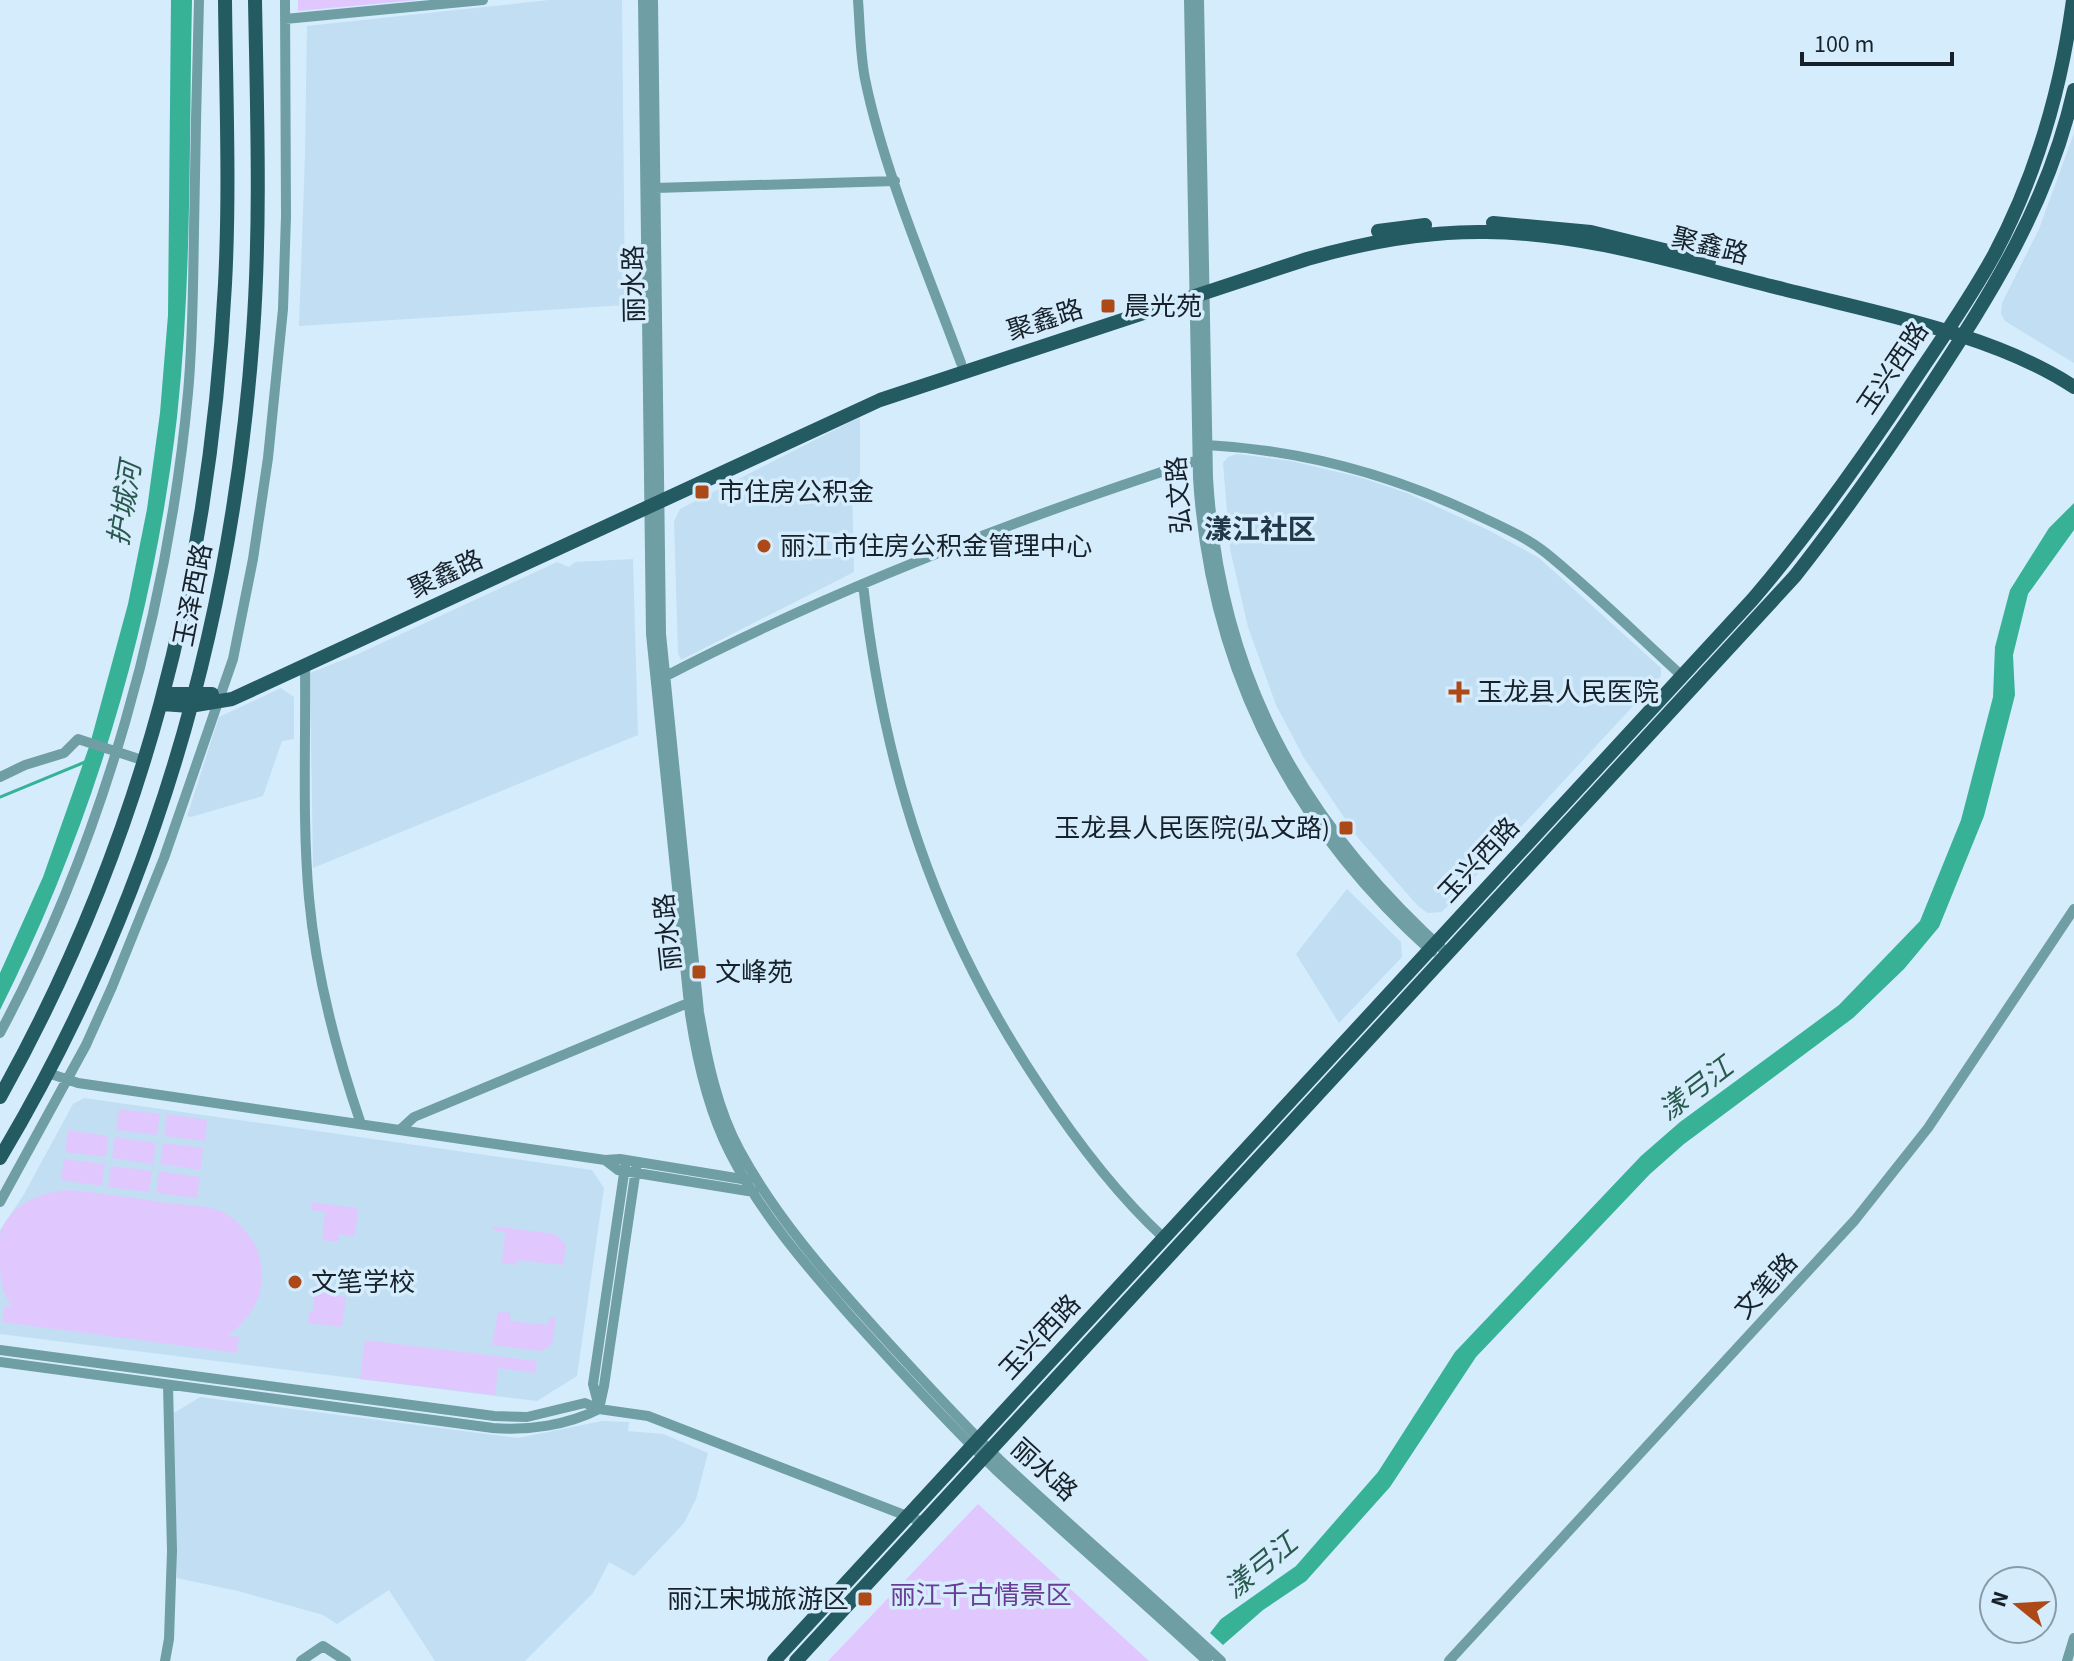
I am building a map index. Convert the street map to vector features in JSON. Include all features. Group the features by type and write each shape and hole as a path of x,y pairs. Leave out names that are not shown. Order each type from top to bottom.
{"main road":[{"name":"玉泽西路","path":"0,1097 37,1027 114,854 163,699 198,537 219,379 227,231 225,0"},
{"name":"玉兴西路","path":"774,1661 1753,599 1810,530 1864,457 1993,257 2031,176 2057,89 2073,0"},
{"name":"玉泽西路","path":"0,1158 48,1073 93,982 142,864 171,782 194,701 228,542 249,382 257,231 256,3"},
{"name":"玉兴西路","path":"796,1661 1795,576 1877,466 2007,265 2034,210 2056,154 2074,90"},
{"name":"聚鑫路","path":"163,699 194,701 220,697 305,665 876,391 1200,290 1376,242 1432,234 1514,233 1614,247 2017,346 2074,376"},
{"name":"聚鑫路","path":"220,697 653,497 880,400 1200,290"},
{"name":"聚鑫路","path":"1965,333 2024,359 2074,387"}],"street":[{"path":"0,1033 42,949 70,883 114,751 156,593 184,433 191,334 199,0"},
{"path":"0,1202 86,1045 136,929 233,659 248,584 275,399 285,248 285,0"},
{"path":"285,19 483,0"},
{"name":"丽水路","path":"643,0 653,497 661,634 691,940 703,1036 713,1082 729,1127 756,1186 821,1282 900,1370 1207,1661"},
{"name":"丽水路","path":"653,0 655,188 651,634 688,1003 698,1061 730,1154 745,1179"},
{"path":"858,0 865,79 895,181 961,363"},
{"name":"弘文路","path":"1189,0 1210,515 1219,576 1241,659 1262,712 1290,766 1326,822 1432,946"},
{"name":"弘文路","path":"1199,0 1198,460 1202,528 1216,606 1232,662 1266,742 1300,800 1338,854 1382,904 1444,957"},
{"path":"655,188 895,181"},
{"path":"1207,445 1292,453 1364,470 1424,491 1492,522 1544,552 1682,676"},
{"path":"666,676 746,635 863,584 1063,505 1198,460"},
{"path":"863,584 871,652 889,747 913,832 944,915 1000,1023 1047,1097 1122,1196 1164,1238"},
{"path":"305,665 306,840 312,922 329,1018 361,1124"},
{"path":"0,777 25,765 64,753 78,739 145,761"},
{"name":"文笔路","path":"1449,1661 1863,1210 1928,1128 2074,909"},
{"path":"401,1129 414,1117 688,1003"},
{"path":"48,1073 67,1080 605,1160 756,1186"},
{"path":"631,1166 745,1179 756,1186"},
{"path":"599,1409 593,1384 631,1166"},
{"name":"丽水路","path":"756,1186 766,1193 828,1276 976,1442"},
{"path":"0,1350 494,1416 527,1417 585,1403 599,1409 648,1416 925,1523"},
{"path":"0,1362 504,1429 542,1426 588,1415 599,1409"},
{"path":"165,1661 169,1639 172,1551 168,1385"},
{"name":"丽水路","path":"988,1454 1221,1661"},
{"path":"2067,1661 2074,1638"},
{"path":"301,1661 323,1646 346,1661"}],"shaded area":[{"path":"171,0 192,0 185,313 177,417 166,494 135,647 91,795 64,868 0,1010 0,973 43,877 90,744 128,604 147,509 160,413 168,315"},
{"path":"549,0 622,0 625,305 299,326 307,26"},
{"path":"2074,133 2074,363 2005,321 2001,314 2002,303 2039,229"},
{"name":"丽江市住房公积金管理中心","path":"860,417 860,479 852,482 854,572 681,660 678,653 674,521 680,509"},
{"name":"玉龙县人民医院","path":"1237,454 1291,461 1359,477 1407,493 1488,530 1539,558 1661,668 1661,676 1442,912 1428,913 1418,906 1358,838 1304,758 1276,705 1248,627 1230,549 1223,463"},
{"path":"2074,503 2074,530 2028,594 2013,655 2015,695 1984,816 1939,927 1904,969 1853,1018 1684,1144 1650,1174 1476,1357 1390,1487 1306,1581 1263,1610 1223,1645 1210,1633 1221,1619 1296,1566 1378,1472 1455,1352 1641,1156 1680,1122 1839,1005 1920,921 1961,820 1993,697 1995,647 2010,590 2049,528"},
{"path":"633,559 638,735 313,868 310,673 557,562 569,567 575,562"},
{"path":"281,688 294,697 294,739 282,741 263,796 187,816 219,717"},
{"path":"1347,889 1401,942 1402,957 1339,1023 1296,954"},
{"name":"文笔学校","path":"84,1098 592,1170 604,1188 577,1376 537,1401 0,1334 0,1230 23,1196 73,1104"},
{"path":"200,1397 518,1438 602,1421 629,1422 628,1431 663,1434 708,1453 696,1499 684,1523 634,1576 609,1562 593,1593 525,1661 435,1661 389,1590 337,1624 323,1615 177,1578 174,1413"}],"green space":[{"path":"298,0 417,0 298,11"},
{"path":"119,1109 160,1114 157,1135 116,1130"},
{"path":"167,1114 207,1120 205,1141 164,1136"},
{"path":"68,1130 108,1136 106,1157 65,1152"},
{"path":"115,1137 156,1143 153,1164 112,1158"},
{"path":"163,1143 203,1148 201,1170 160,1164"},
{"path":"64,1159 105,1164 102,1186 61,1180"},
{"path":"111,1166 152,1171 149,1192 108,1187"},
{"path":"159,1171 200,1177 197,1198 156,1193"},
{"path":"69,1190 210,1208 223,1212 238,1223 259,1254 262,1282 253,1308 228,1335 239,1337 237,1353 2,1322 4,1306 12,1307 3,1290 0,1273 0,1235 4,1224 27,1202"},
{"path":"312,1202 356,1208 353,1236 339,1234 338,1242 322,1240 325,1212 311,1210"},
{"path":"493,1226 555,1234 566,1244 563,1265 517,1260 516,1265 502,1263 505,1232 493,1230"},
{"path":"316,1280 332,1282 331,1295 346,1297 342,1327 308,1323 309,1311 313,1311"},
{"path":"498,1312 511,1313 510,1321 548,1325 550,1317 556,1318 552,1344 542,1351 492,1345"},
{"path":"365,1340 537,1361 535,1373 498,1368 495,1395 360,1379"},
{"name":"丽江千古情景区","path":"978,1504 1149,1661 828,1661"}],"waterway":[{"path":"0,797 85,762"}],"place":[{"name":"晨光苑","path":"1108,306"},
{"name":"市住房公积金","path":"702,492"},
{"name":"丽江市住房公积金管理中心","path":"764,546"},
{"name":"玉龙县人民医院","path":"1459,692"},
{"name":"玉龙县人民医院(弘文路)","path":"1346,828"},
{"name":"文峰苑","path":"699,972"},
{"name":"文笔学校","path":"295,1282"},
{"name":"丽江宋城旅游区","path":"865,1599"}],"district":[{"name":"漾江社区","path":"1260,530"}],"water label":[{"name":"护城河","path":"125,504"},
{"name":"漾弓江","path":"1696,1089"},
{"name":"漾弓江","path":"1261,1566"}]}
